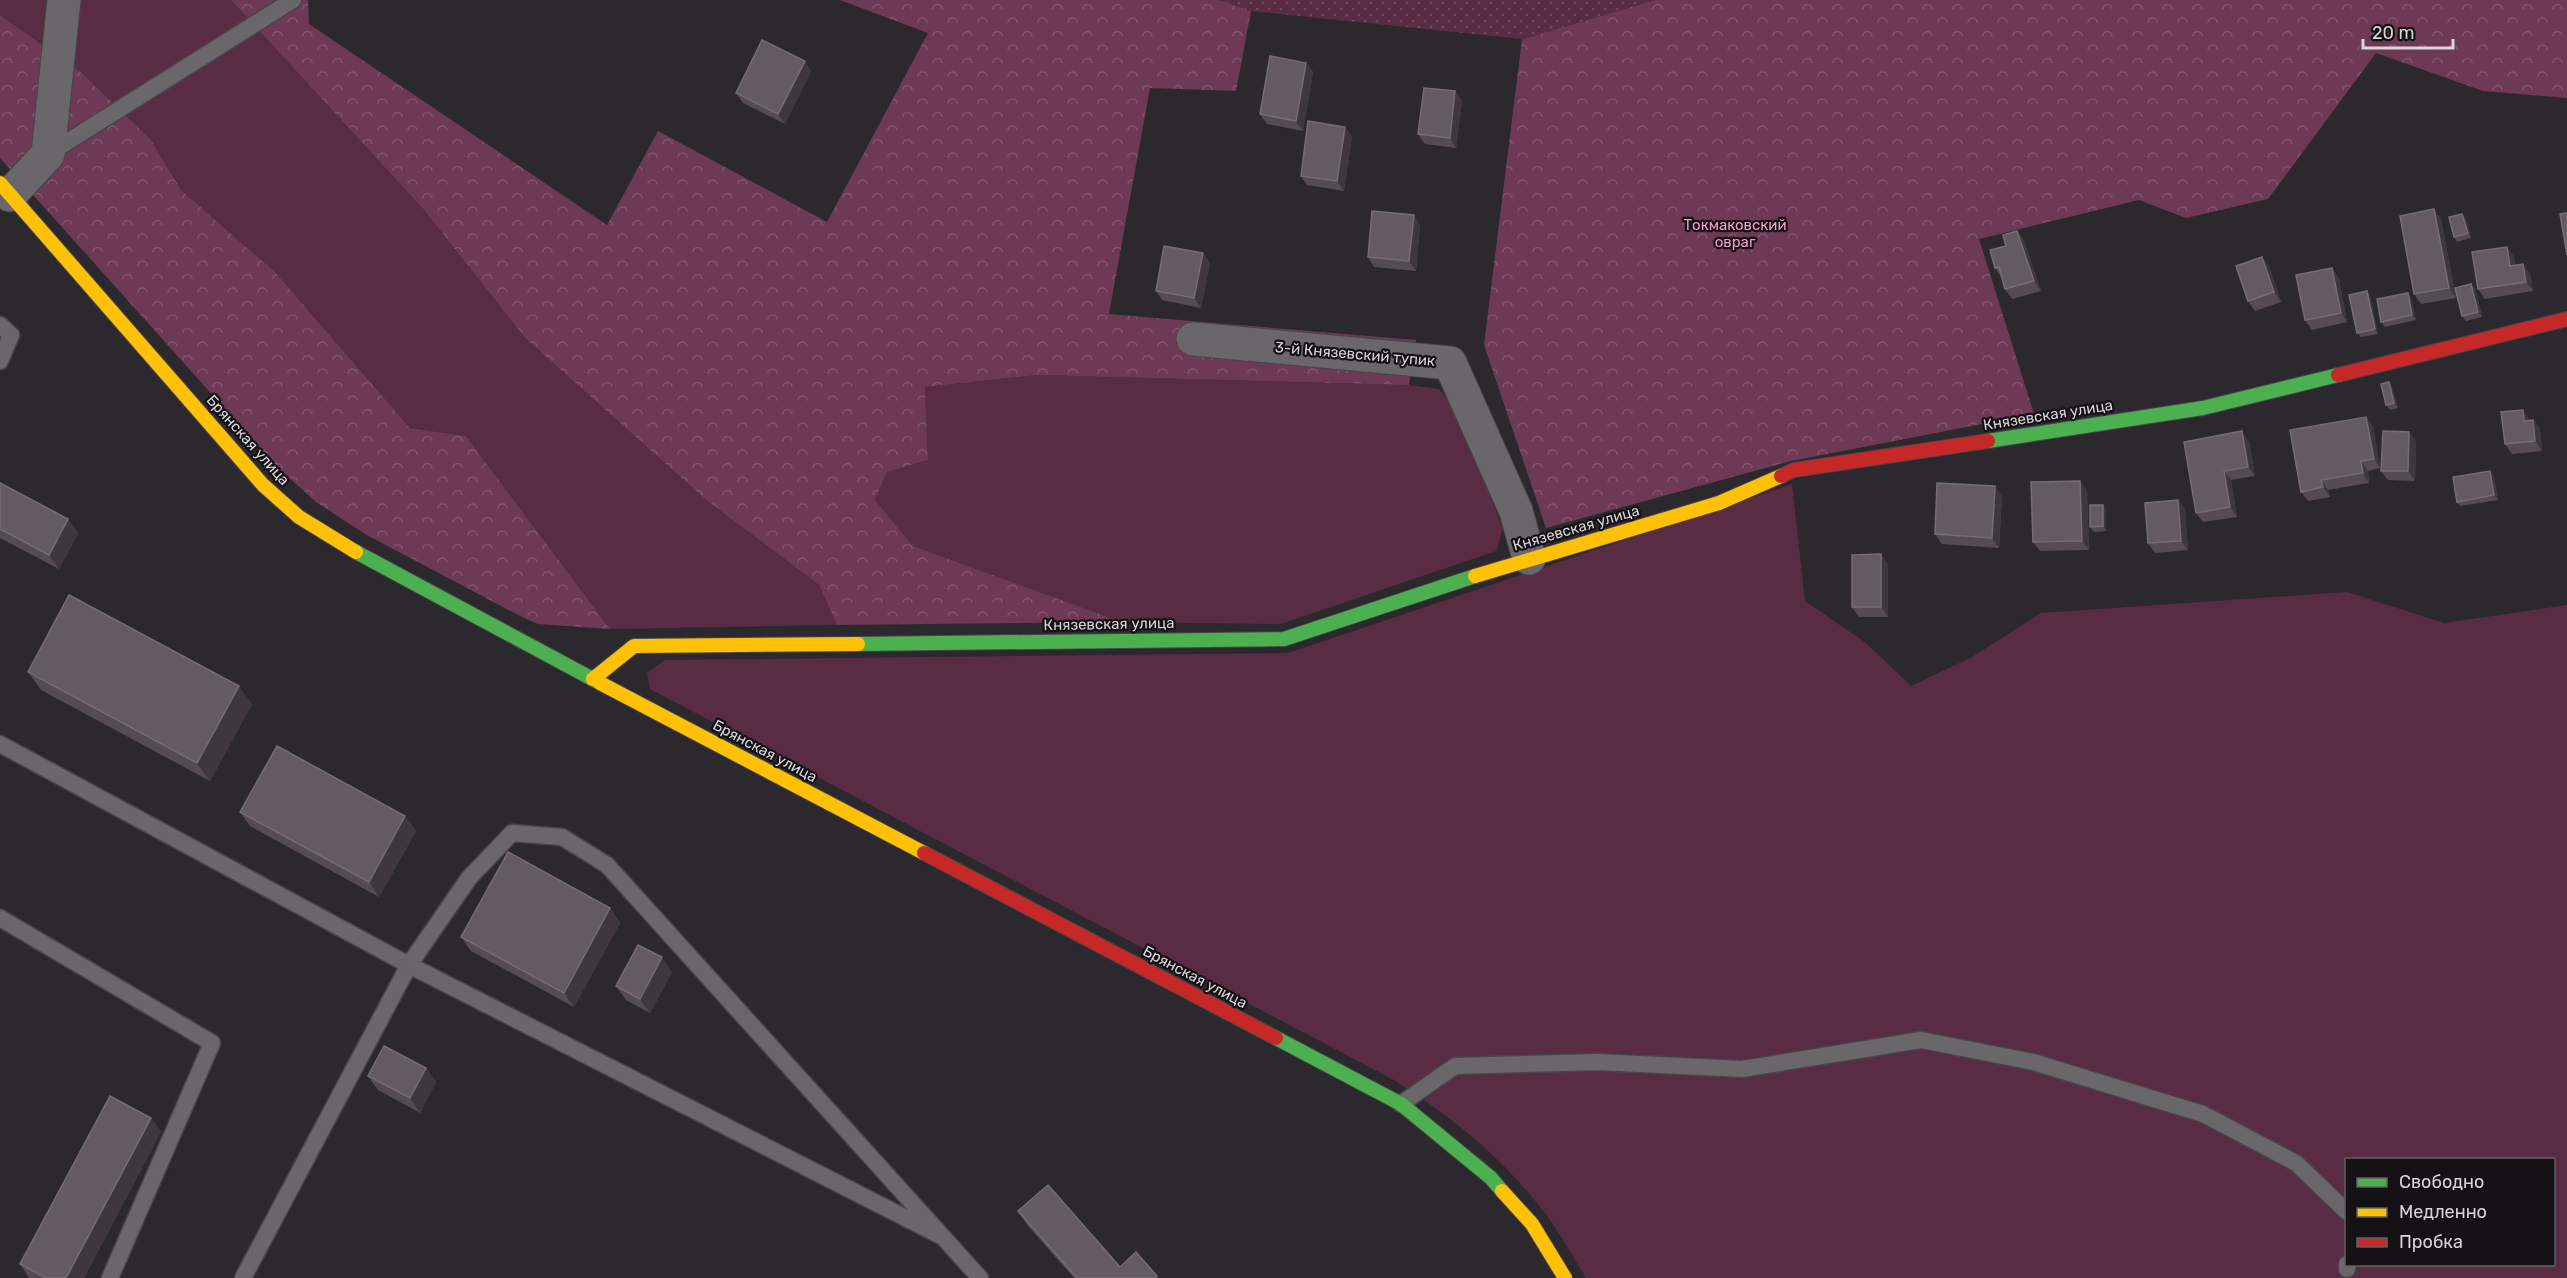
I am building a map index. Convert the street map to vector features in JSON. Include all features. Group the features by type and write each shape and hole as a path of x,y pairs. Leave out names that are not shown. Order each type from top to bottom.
{"street":[{"path":"5,189 48,154 64,0"},
{"name":"Брянская улица","path":"5,189 263,485 299,517 428,592 1401,1104 1491,1178 1532,1224 1566,1278"},
{"name":"Князевская улица","path":"592,679 634,646 1284,639 1529,558 1719,503 1794,470 2203,408 2567,319"},
{"name":"3-й Князевский тупик","path":"1193,339 1450,363 1516,511 1529,558"}],"lane":[{"path":"48,154 293,0"},
{"path":"0,325 11,335 0,361"},
{"path":"0,744 410,965 943,1237"},
{"path":"243,1278 410,965 469,878 512,833 562,837 607,865 980,1278"},
{"path":"0,918 212,1043 110,1278"},
{"path":"1401,1104 1455,1066 1598,1062 1742,1069 1921,1040 2032,1062 2203,1114 2296,1163 2345,1210"}],"shaded area":[{"path":"0,0 231,0 424,210 525,338 705,499 819,585 837,625 610,629 466,436 410,428 275,272 181,190 151,140 82,73 0,15"},
{"path":"1219,0 1655,0 1522,39 1251,11"},
{"path":"1037,375 1409,385 1439,389 1456,407 1503,529 1496,551 1281,624 1122,622 913,546 875,500 887,472 928,460 925,387"},
{"path":"1792,484 1805,601 1866,643 1911,686 1972,657 2041,613 2347,592 2444,623 2567,605 2567,1278 1586,1278 1550,1220 1511,1173 1475,1139 1394,1080 650,689 647,673 665,660 1288,653"}],"green space":[{"path":"231,0 308,0 309,24 607,225 658,131 827,222 928,33 840,0 1219,0 1251,11 1236,91 1150,88 1109,314 1416,340 1409,385 1037,375 925,387 928,460 887,472 875,500 913,546 1122,622 837,625 819,585 705,499 525,338 424,210"},
{"name":"Токмаковский овраг","path":"1655,0 2567,0 2567,98 2483,91 2376,53 2268,199 2186,218 2139,200 1979,239 2034,414 1791,461 1546,528 1484,345 1522,39"},
{"path":"0,15 82,73 151,140 181,190 275,272 410,428 466,436 610,629 538,624 522,617 365,534 316,502 277,467 0,158"}],"building":[{"path":"762,40 805,61 778,114 736,93"},
{"path":"1270,56 1306,63 1296,121 1260,114"},
{"path":"1424,88 1455,91 1450,138 1418,134"},
{"path":"1308,121 1345,127 1337,181 1301,176"},
{"path":"2434,209 2449,288 2414,294 2400,216"},
{"path":"1372,211 1414,215 1409,261 1368,257"},
{"path":"2567,213 2567,255 2560,214"},
{"path":"2462,214 2468,233 2454,237 2449,217"},
{"path":"2017,231 2034,281 2005,289 1999,267 1995,268 1990,250 2006,246 2003,235"},
{"path":"1164,246 1203,253 1194,298 1156,291"},
{"path":"2507,247 2510,266 2523,264 2526,282 2478,289 2472,252"},
{"path":"2262,257 2274,292 2248,301 2236,266"},
{"path":"2332,268 2341,313 2305,320 2296,275"},
{"path":"2471,284 2478,312 2462,316 2455,288"},
{"path":"2367,291 2375,329 2357,333 2349,295"},
{"path":"2408,293 2412,315 2381,322 2377,299"},
{"path":"2389,382 2394,403 2386,405 2381,384"},
{"path":"2523,410 2524,421 2533,420 2535,441 2505,444 2501,412"},
{"path":"2366,417 2374,459 2361,461 2363,473 2321,480 2323,487 2301,492 2290,430"},
{"path":"2242,431 2248,467 2224,471 2230,507 2196,513 2184,442"},
{"path":"2383,431 2409,432 2408,471 2381,471"},
{"path":"2490,471 2494,495 2457,502 2453,477"},
{"path":"2080,481 2082,541 2033,542 2031,482"},
{"path":"0,483 68,519 49,555 0,529"},
{"path":"1937,483 1995,486 1992,538 1935,534"},
{"path":"2178,500 2181,541 2148,543 2145,503"},
{"path":"2090,505 2103,505 2103,526 2090,527"},
{"path":"1881,554 1881,607 1852,607 1852,555"},
{"path":"69,595 239,686 197,763 28,672"},
{"path":"277,746 405,816 369,882 240,812"},
{"path":"508,852 610,908 564,993 461,937"},
{"path":"638,945 662,957 640,999 616,986"},
{"path":"384,1046 426,1068 410,1098 368,1076"},
{"path":"110,1096 151,1118 66,1278 46,1278 20,1264"},
{"path":"1048,1185 1120,1267 1136,1252 1157,1276 1155,1278 1077,1278 1018,1211"}],"traffic: fast":[{"path":"1988,441 2203,408 2338,375"},
{"path":"356,552 600,683"},
{"path":"858,644 1284,639 1475,576"},
{"path":"1276,1038 1401,1104 1491,1178 1502,1191"}],"traffic: slow":[{"path":"0,183 263,485 299,517 356,552"},
{"path":"1475,576 1719,503 1781,476"},
{"path":"593,679 634,646 858,644"},
{"path":"600,683 924,853"},
{"path":"1502,1191 1532,1224 1565,1278"}],"traffic: jam":[{"path":"2338,375 2567,319"},
{"path":"1781,476 1794,470 1988,441"},
{"path":"924,853 1276,1038"}]}
